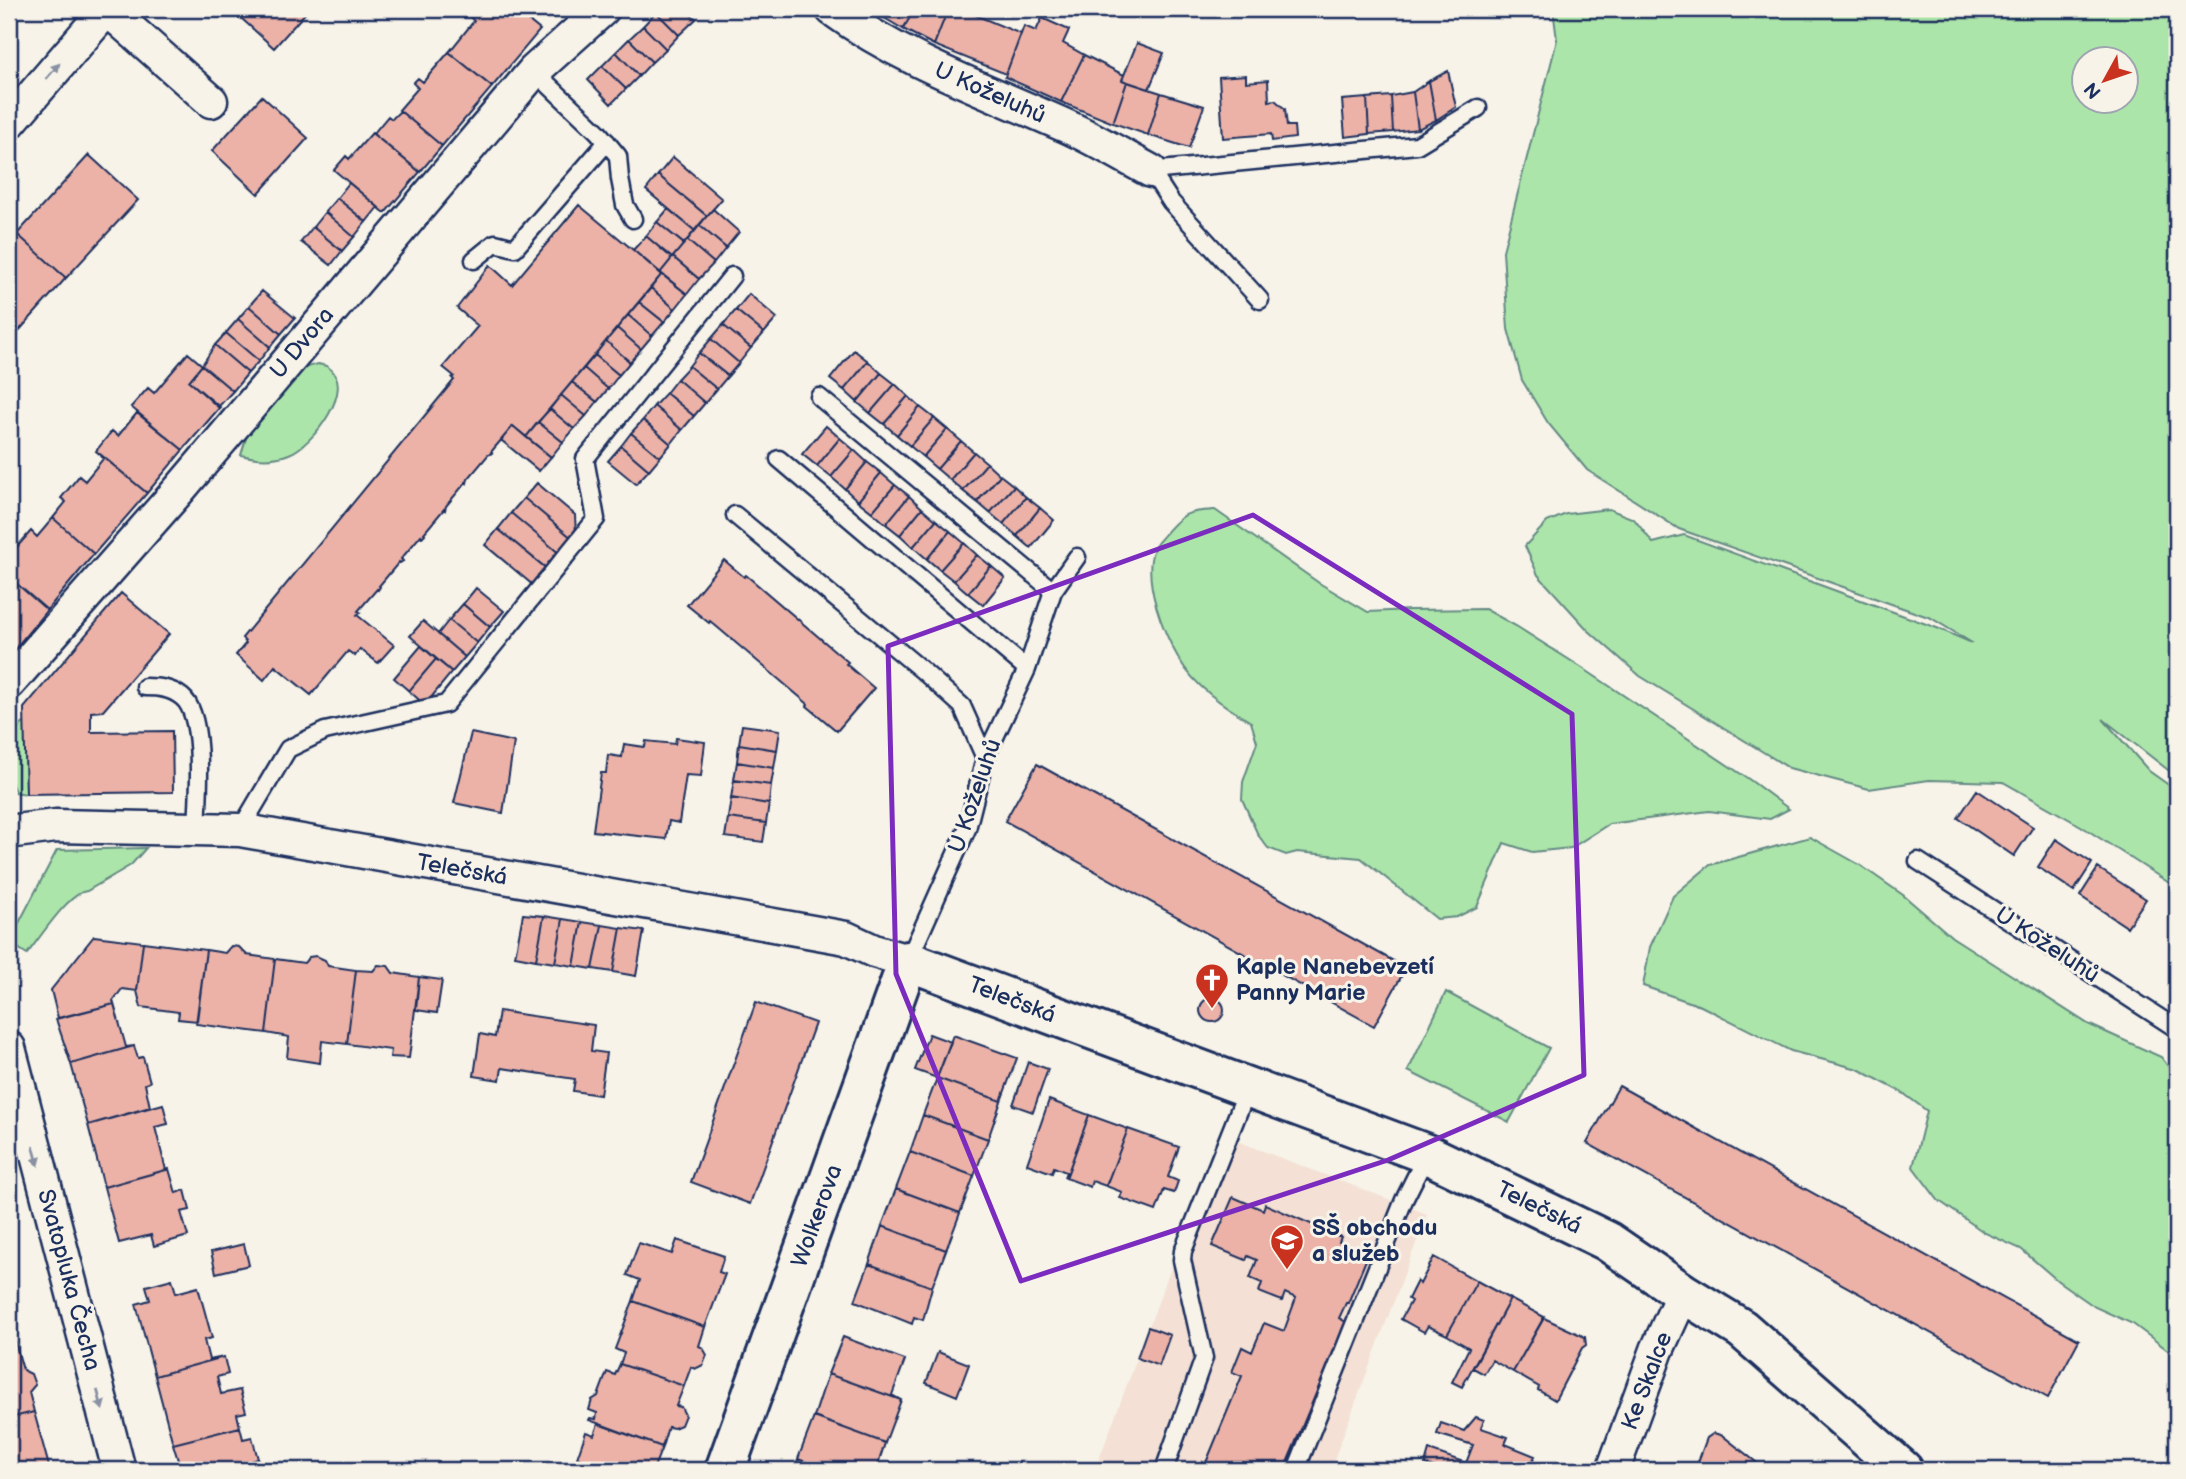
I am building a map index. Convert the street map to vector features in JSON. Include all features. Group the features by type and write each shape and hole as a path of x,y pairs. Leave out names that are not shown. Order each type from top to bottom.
{"street":[{"path":"9,123 107,9 211,101"},
{"name":"U Dvora","path":"9,683 178,490 534,71 603,9"},
{"name":"U Koželuhů","path":"832,9 862,31 933,69 1069,127 1151,171"},
{"name":"Telečská","path":"11,829 55,826 240,830 846,938 874,951 908,961 1427,1154 1607,1241 1742,1329 1903,1470"},
{"name":"Wolkerova","path":"725,1470 908,961"},
{"name":"Svatopluka Čecha","path":"10,1058 119,1470"},
{"name":"Ke Skalce","path":"1613,1470 1657,1350 1683,1293"}],"lane":[{"path":"534,71 618,156 625,205 633,219"},
{"path":"1151,171 1417,145 1478,108"},
{"path":"474,260 495,243 515,248 607,142"},
{"name":"U Koželuhů","path":"1151,171 1171,202 1260,300"},
{"path":"240,830 288,749 325,731 446,704 596,519 585,459 732,275"},
{"path":"819,397 1052,591"},
{"path":"779,458 1027,668"},
{"path":"735,515 962,706 985,758"},
{"name":"U Koželuhů","path":"908,961 967,829 985,758 1027,668 1052,591 1077,557"},
{"path":"145,687 165,688 183,697 191,709 200,757 197,829"},
{"name":"U Koželuhů","path":"1918,861 2177,1029"},
{"path":"1164,1470 1204,1358 1182,1260 1183,1251 1248,1088"},
{"path":"1296,1470 1404,1200 1427,1154"}],"highlighted area":[{"path":"1253,515 1572,714 1584,1075 1388,1160 1021,1281 896,974 888,646"}],"shaded area":[{"name":"SŠ obchodu a služeb","path":"1221,1135 1427,1214 1330,1470 1095,1470"}],"green space":[{"path":"1553,9 2177,9 2177,777 2103,719 2149,771 2177,791 2177,888 2081,826 2003,782 1929,780 1869,789 1789,768 1640,676 1588,630 1538,575 1525,546 1547,522 1566,514 1609,509 1634,519 1653,543 1684,535 1972,643 1931,618 1679,529 1587,470 1548,423 1522,380 1508,329 1503,251 1557,40"},
{"path":"318,364 328,367 336,376 338,388 328,415 309,440 299,449 277,457 241,455 247,435 292,380 304,368"},
{"path":"1215,510 1319,583 1368,612 1485,609 1584,669 1789,809 1770,819 1709,811 1609,824 1571,848 1532,852 1504,843 1477,907 1457,917 1437,919 1361,858 1297,852 1286,855 1268,848 1258,835 1242,799 1243,782 1257,742 1251,722 1211,695 1186,669 1167,635 1153,592 1151,563 1156,544 1186,514"},
{"path":"25,722 26,794 15,792 9,765 13,736"},
{"path":"1810,837 1860,865 1903,895 1952,937 2088,1024 2161,1057 2177,1078 2177,1357 2133,1324 2095,1307 2058,1281 2021,1249 1985,1233 1938,1200 1913,1167 1927,1111 1903,1093 1858,1069 1791,1051 1701,1006 1643,986 1650,947 1673,896 1710,865"},
{"path":"146,848 131,865 72,899 27,954 9,942 57,850"},
{"path":"1446,992 1549,1048 1509,1122 1408,1071"}],"building":[{"path":"231,9 309,9 274,48"},
{"path":"485,9 514,9 540,30 492,87 449,52 474,21 469,16 474,11 479,15"},
{"path":"660,9 685,9 696,19 679,35 656,12"},
{"path":"869,9 915,9 903,29"},
{"path":"915,9 948,9 934,45 903,29"},
{"path":"948,9 961,9 1021,34 1006,74 934,45"},
{"path":"656,12 679,35 666,49 643,26"},
{"path":"1042,18 1069,30 1063,43 1084,55 1061,102 1005,77 1024,26 1036,31"},
{"path":"643,26 666,49 652,62 629,39"},
{"path":"629,39 652,62 639,76 616,52"},
{"path":"1137,43 1164,53 1149,89 1122,80"},
{"path":"449,52 492,87 442,146 399,110 418,88 413,83 418,78 423,82"},
{"path":"616,52 639,76 626,89 602,66"},
{"path":"1084,55 1124,75 1122,80 1127,82 1113,123 1061,102"},
{"path":"602,66 626,89 611,104 588,80"},
{"path":"1448,71 1456,107 1436,120 1429,81"},
{"path":"1246,75 1246,82 1268,80 1269,101 1275,100 1285,109 1287,126 1294,126 1295,138 1272,141 1271,134 1223,138 1219,77"},
{"path":"1429,81 1436,120 1418,129 1413,92"},
{"path":"1127,82 1161,93 1148,135 1113,123"},
{"path":"1413,92 1418,129 1393,132 1391,96"},
{"path":"1161,93 1204,106 1189,148 1148,135"},
{"path":"262,96 308,138 258,194 212,151"},
{"path":"1391,96 1393,132 1369,134 1367,98"},
{"path":"1367,98 1369,134 1345,137 1342,100"},
{"path":"400,111 442,146 420,172 373,134 388,116 392,119"},
{"path":"372,133 420,172 385,213 334,170 346,156 349,159"},
{"path":"89,155 138,200 66,278 17,234"},
{"path":"673,157 722,199 707,216 658,175"},
{"path":"658,175 707,216 695,231 646,190"},
{"path":"349,183 378,207 366,222 337,198"},
{"path":"337,198 366,222 354,237 325,212"},
{"path":"579,205 662,274 526,437 513,426 425,534 422,537 421,535 401,559 403,561 399,562 358,611 360,612 357,615 394,645 378,663 360,649 355,656 348,651 311,695 275,666 264,680 236,655 246,643 242,638 454,380 454,376 443,367 478,326 457,308 490,265 512,285"},
{"path":"668,209 695,231 684,244 657,222"},
{"path":"713,209 739,232 726,248 699,225"},
{"path":"325,212 354,237 342,251 313,227"},
{"path":"657,222 684,244 672,258 646,236"},
{"path":"699,225 726,248 714,263 687,240"},
{"path":"313,227 342,251 331,265 301,242"},
{"path":"17,234 66,278 9,342 9,244"},
{"path":"646,236 672,258 660,273 633,250"},
{"path":"687,240 714,263 699,279 673,257"},
{"path":"673,257 699,279 687,294 660,273"},
{"path":"662,274 687,294 675,309 651,288"},
{"path":"651,288 675,309 664,322 639,302"},
{"path":"262,291 295,318 281,334 249,306"},
{"path":"749,294 777,318 764,333 736,310"},
{"path":"639,302 664,322 652,336 628,315"},
{"path":"249,306 281,334 270,347 238,319"},
{"path":"736,310 764,333 751,348 723,325"},
{"path":"628,315 652,336 641,349 617,328"},
{"path":"238,319 270,347 259,361 226,333"},
{"path":"723,325 751,348 739,363 711,339"},
{"path":"617,328 641,349 630,362 606,341"},
{"path":"226,333 259,361 248,373 215,345"},
{"path":"711,339 739,363 728,376 699,353"},
{"path":"606,341 630,362 619,375 595,355"},
{"path":"215,345 248,373 233,391 202,365"},
{"path":"854,350 868,361 844,390 830,379"},
{"path":"188,353 202,365 189,381 220,407 183,450 131,407 148,388 154,393"},
{"path":"699,353 728,376 717,389 689,366"},
{"path":"595,355 619,375 608,389 584,368"},
{"path":"868,361 881,373 857,402 844,390"},
{"path":"202,365 233,391 218,407 189,381"},
{"path":"689,366 717,389 705,403 677,379"},
{"path":"584,368 608,389 597,402 572,382"},
{"path":"881,373 895,384 870,413 857,402"},
{"path":"677,379 705,403 694,416 666,393"},
{"path":"572,382 597,402 586,416 561,395"},
{"path":"895,384 908,396 884,424 870,413"},
{"path":"666,393 694,416 682,430 654,406"},
{"path":"561,395 586,416 574,429 550,409"},
{"path":"908,396 920,407 897,435 884,424"},
{"path":"654,406 682,430 671,444 643,420"},
{"path":"920,407 934,418 910,446 897,435"},
{"path":"550,409 574,429 563,442 538,422"},
{"path":"137,413 183,450 147,493 96,451 112,431 118,436"},
{"path":"934,418 947,429 923,457 910,446"},
{"path":"643,420 671,444 660,457 631,433"},
{"path":"538,422 563,442 551,457 526,437"},
{"path":"513,426 551,457 539,471 501,440"},
{"path":"826,426 840,438 817,466 802,454"},
{"path":"947,429 961,441 937,469 923,457"},
{"path":"631,433 660,457 649,470 621,446"},
{"path":"840,438 854,450 831,477 817,466"},
{"path":"961,441 974,452 950,480 937,469"},
{"path":"621,446 649,470 636,484 608,461"},
{"path":"854,450 867,462 845,489 831,477"},
{"path":"974,452 987,463 963,491 950,480"},
{"path":"100,454 147,493 94,554 53,518 66,502 61,498 79,476 85,481 103,459"},
{"path":"867,462 881,473 858,501 845,489"},
{"path":"987,463 1000,475 977,502 963,491"},
{"path":"881,473 895,485 872,512 858,501"},
{"path":"1000,475 1014,486 990,513 977,502"},
{"path":"537,483 575,515 576,535 573,539 524,498"},
{"path":"895,485 909,496 886,524 872,512"},
{"path":"1014,486 1026,497 1003,524 990,513"},
{"path":"909,496 922,508 900,535 886,524"},
{"path":"1026,497 1040,508 1017,536 1003,524"},
{"path":"524,498 573,539 560,554 511,513"},
{"path":"922,508 936,520 913,547 900,535"},
{"path":"1040,508 1054,520 1031,548 1017,536"},
{"path":"511,513 560,554 547,569 498,529"},
{"path":"53,518 94,554 47,610 9,577 9,556 31,531 37,537"},
{"path":"936,520 950,531 927,559 913,547"},
{"path":"498,529 547,569 534,586 485,545"},
{"path":"950,531 964,543 940,570 927,559"},
{"path":"964,543 977,555 954,581 940,570"},
{"path":"977,555 991,566 968,593 954,581"},
{"path":"724,560 744,577 746,575 848,662 846,664 874,688 837,731 710,621 709,623 687,605"},
{"path":"991,566 1005,578 983,605 968,593"},
{"path":"9,577 47,610 9,656"},
{"path":"476,588 504,611 490,627 463,604"},
{"path":"121,593 169,634 103,711 91,712 91,732 172,731 173,792 26,794 24,708"},
{"path":"463,604 490,627 477,643 449,620"},
{"path":"449,620 477,643 465,657 438,634"},
{"path":"423,621 465,657 452,672 410,636"},
{"path":"421,646 436,659 409,691 394,678"},
{"path":"436,659 452,672 425,705 409,691"},
{"path":"742,725 780,730 777,750 739,744"},
{"path":"471,733 514,742 503,813 454,803"},
{"path":"676,738 705,742 701,776 686,775 679,823 669,821 666,839 593,831 601,773 606,773 608,755 622,757 624,744 645,747 646,741 675,744"},
{"path":"739,744 777,750 774,768 737,762"},
{"path":"737,762 774,768 771,785 734,780"},
{"path":"1037,764 1406,968 1374,1026 1005,821"},
{"path":"734,780 771,785 769,804 731,798"},
{"path":"1977,790 2033,827 2014,856 1958,818"},
{"path":"731,798 769,804 766,823 728,818"},
{"path":"728,818 766,823 763,842 725,837"},
{"path":"2056,839 2092,863 2074,891 2038,867"},
{"path":"2098,868 2146,899 2127,927 2080,896"},
{"path":"523,914 544,916 536,960 515,956"},
{"path":"544,916 563,919 555,963 536,960"},
{"path":"563,919 582,922 574,966 555,963"},
{"path":"582,922 602,925 593,969 574,966"},
{"path":"602,925 621,928 613,972 593,969"},
{"path":"621,928 644,931 636,976 613,972"},
{"path":"94,936 143,942 137,991 122,989 113,1001 114,1004 58,1018 51,990"},
{"path":"143,942 206,950 197,1021 178,1019 179,1012 141,1007 137,991"},
{"path":"231,946 239,947 247,955 275,959 266,1033 196,1024 206,950 225,953"},
{"path":"316,956 325,960 328,966 356,970 347,1044 322,1041 320,1063 287,1058 289,1037 266,1033 275,959 304,963 309,957"},
{"path":"378,965 388,966 393,973 419,977 409,1058 390,1057 391,1050 347,1044 356,970 373,971"},
{"path":"419,977 442,980 437,1013 416,1010"},
{"name":"Kaple Nanebevzetí Panny Marie","path":"1212,998 1220,1002 1224,1010 1220,1018 1212,1022 1204,1018 1200,1010 1204,1002"},
{"path":"756,1002 815,1023 750,1204 691,1182"},
{"path":"114,1004 126,1047 134,1046 71,1064 56,1019"},
{"path":"499,1011 594,1025 591,1051 606,1053 600,1095 573,1091 575,1079 502,1068 500,1080 474,1076 480,1034 495,1037"},
{"path":"929,1034 951,1042 937,1078 915,1070"},
{"path":"953,1035 1017,1058 1001,1101 937,1078"},
{"path":"134,1046 138,1058 143,1057 150,1082 145,1084 150,1107 88,1125 71,1064"},
{"path":"1028,1062 1048,1069 1033,1112 1013,1105"},
{"path":"937,1078 1001,1101 988,1139 923,1115"},
{"path":"1619,1086 2079,1340 2048,1398 1587,1143"},
{"path":"1049,1100 1089,1115 1066,1178 1066,1172 1054,1167 1052,1173 1027,1164"},
{"path":"163,1104 168,1124 155,1127 166,1170 104,1187 88,1125"},
{"path":"923,1115 988,1139 974,1176 910,1152"},
{"path":"1089,1115 1128,1129 1106,1186 1092,1181 1090,1187 1066,1178"},
{"path":"1128,1129 1179,1147 1168,1177 1178,1181 1174,1193 1164,1190 1156,1211 1120,1198 1122,1192 1106,1186"},
{"path":"910,1152 974,1176 960,1213 896,1189"},
{"path":"169,1169 176,1193 185,1190 190,1210 181,1212 188,1236 154,1246 151,1235 119,1243 104,1187"},
{"path":"896,1189 960,1213 946,1250 882,1226"},
{"path":"1233,1197 1263,1210 1265,1204 1341,1237 1339,1242 1368,1255 1339,1318 1346,1322 1284,1470 1203,1470 1242,1376 1232,1372 1242,1347 1252,1352 1264,1323 1284,1331 1296,1298 1285,1293 1282,1301 1259,1292 1262,1283 1250,1278 1257,1260 1248,1256 1246,1260 1212,1246"},
{"path":"882,1226 946,1250 932,1287 869,1264"},
{"path":"677,1240 724,1256 719,1272 725,1274 705,1327 633,1301 640,1280 627,1275 639,1243 672,1254"},
{"path":"244,1244 249,1265 216,1273 211,1252"},
{"path":"1434,1257 1477,1281 1447,1335 1428,1326 1424,1332 1401,1319 1411,1301 1408,1299 1417,1281 1420,1284"},
{"path":"869,1264 932,1287 923,1320 914,1317 912,1324 855,1301"},
{"path":"172,1279 176,1293 198,1287 212,1338 204,1340 209,1360 224,1357 155,1376 136,1304 150,1300 146,1286"},
{"path":"1477,1281 1510,1299 1462,1387 1452,1382 1469,1348 1447,1335"},
{"path":"1510,1299 1544,1317 1513,1372 1492,1360 1484,1374 1473,1368"},
{"path":"633,1301 705,1327 699,1346 707,1355 703,1365 695,1369 691,1367 684,1386 620,1364 624,1353 615,1349"},
{"path":"1544,1318 1585,1337 1586,1345 1555,1400 1513,1372"},
{"path":"1148,1327 1170,1335 1159,1366 1137,1358"},
{"path":"843,1337 905,1360 892,1395 901,1400 828,1374"},
{"path":"14,1338 23,1370 31,1374 35,1385 29,1392 34,1412 9,1418 9,1340"},
{"path":"938,1352 969,1364 957,1396 926,1383"},
{"path":"224,1357 228,1374 217,1377 221,1394 240,1390 246,1412 237,1414 240,1427 173,1444 155,1376"},
{"path":"620,1364 684,1386 676,1406 681,1407 685,1415 681,1425 668,1427 662,1447 589,1420 596,1419 597,1413 589,1410 592,1400 598,1396 607,1372 615,1375"},
{"path":"828,1374 901,1400 885,1443 814,1417"},
{"path":"34,1412 50,1470 9,1470 9,1418"},
{"path":"814,1417 885,1443 876,1470 827,1470 798,1459"},
{"path":"1476,1417 1484,1420 1481,1428 1508,1437 1505,1444 1535,1456 1529,1470 1442,1470 1425,1464 1429,1450 1466,1463 1473,1445 1437,1434 1441,1423 1464,1431"},
{"path":"598,1424 662,1447 653,1470 569,1470 572,1461 579,1463 581,1459 577,1458 586,1432 594,1435"},
{"path":"240,1427 243,1439 252,1437 258,1459 251,1461 254,1470 181,1470 173,1444"},
{"path":"1714,1433 1723,1436 1766,1470 1695,1470 1707,1438"},
{"path":"798,1459 827,1470 794,1470"}],"place":[{"name":"Kaple Nanebevzetí Panny Marie","path":"1212,1010"},
{"name":"SŠ obchodu a služeb","path":"1287,1271"}]}
